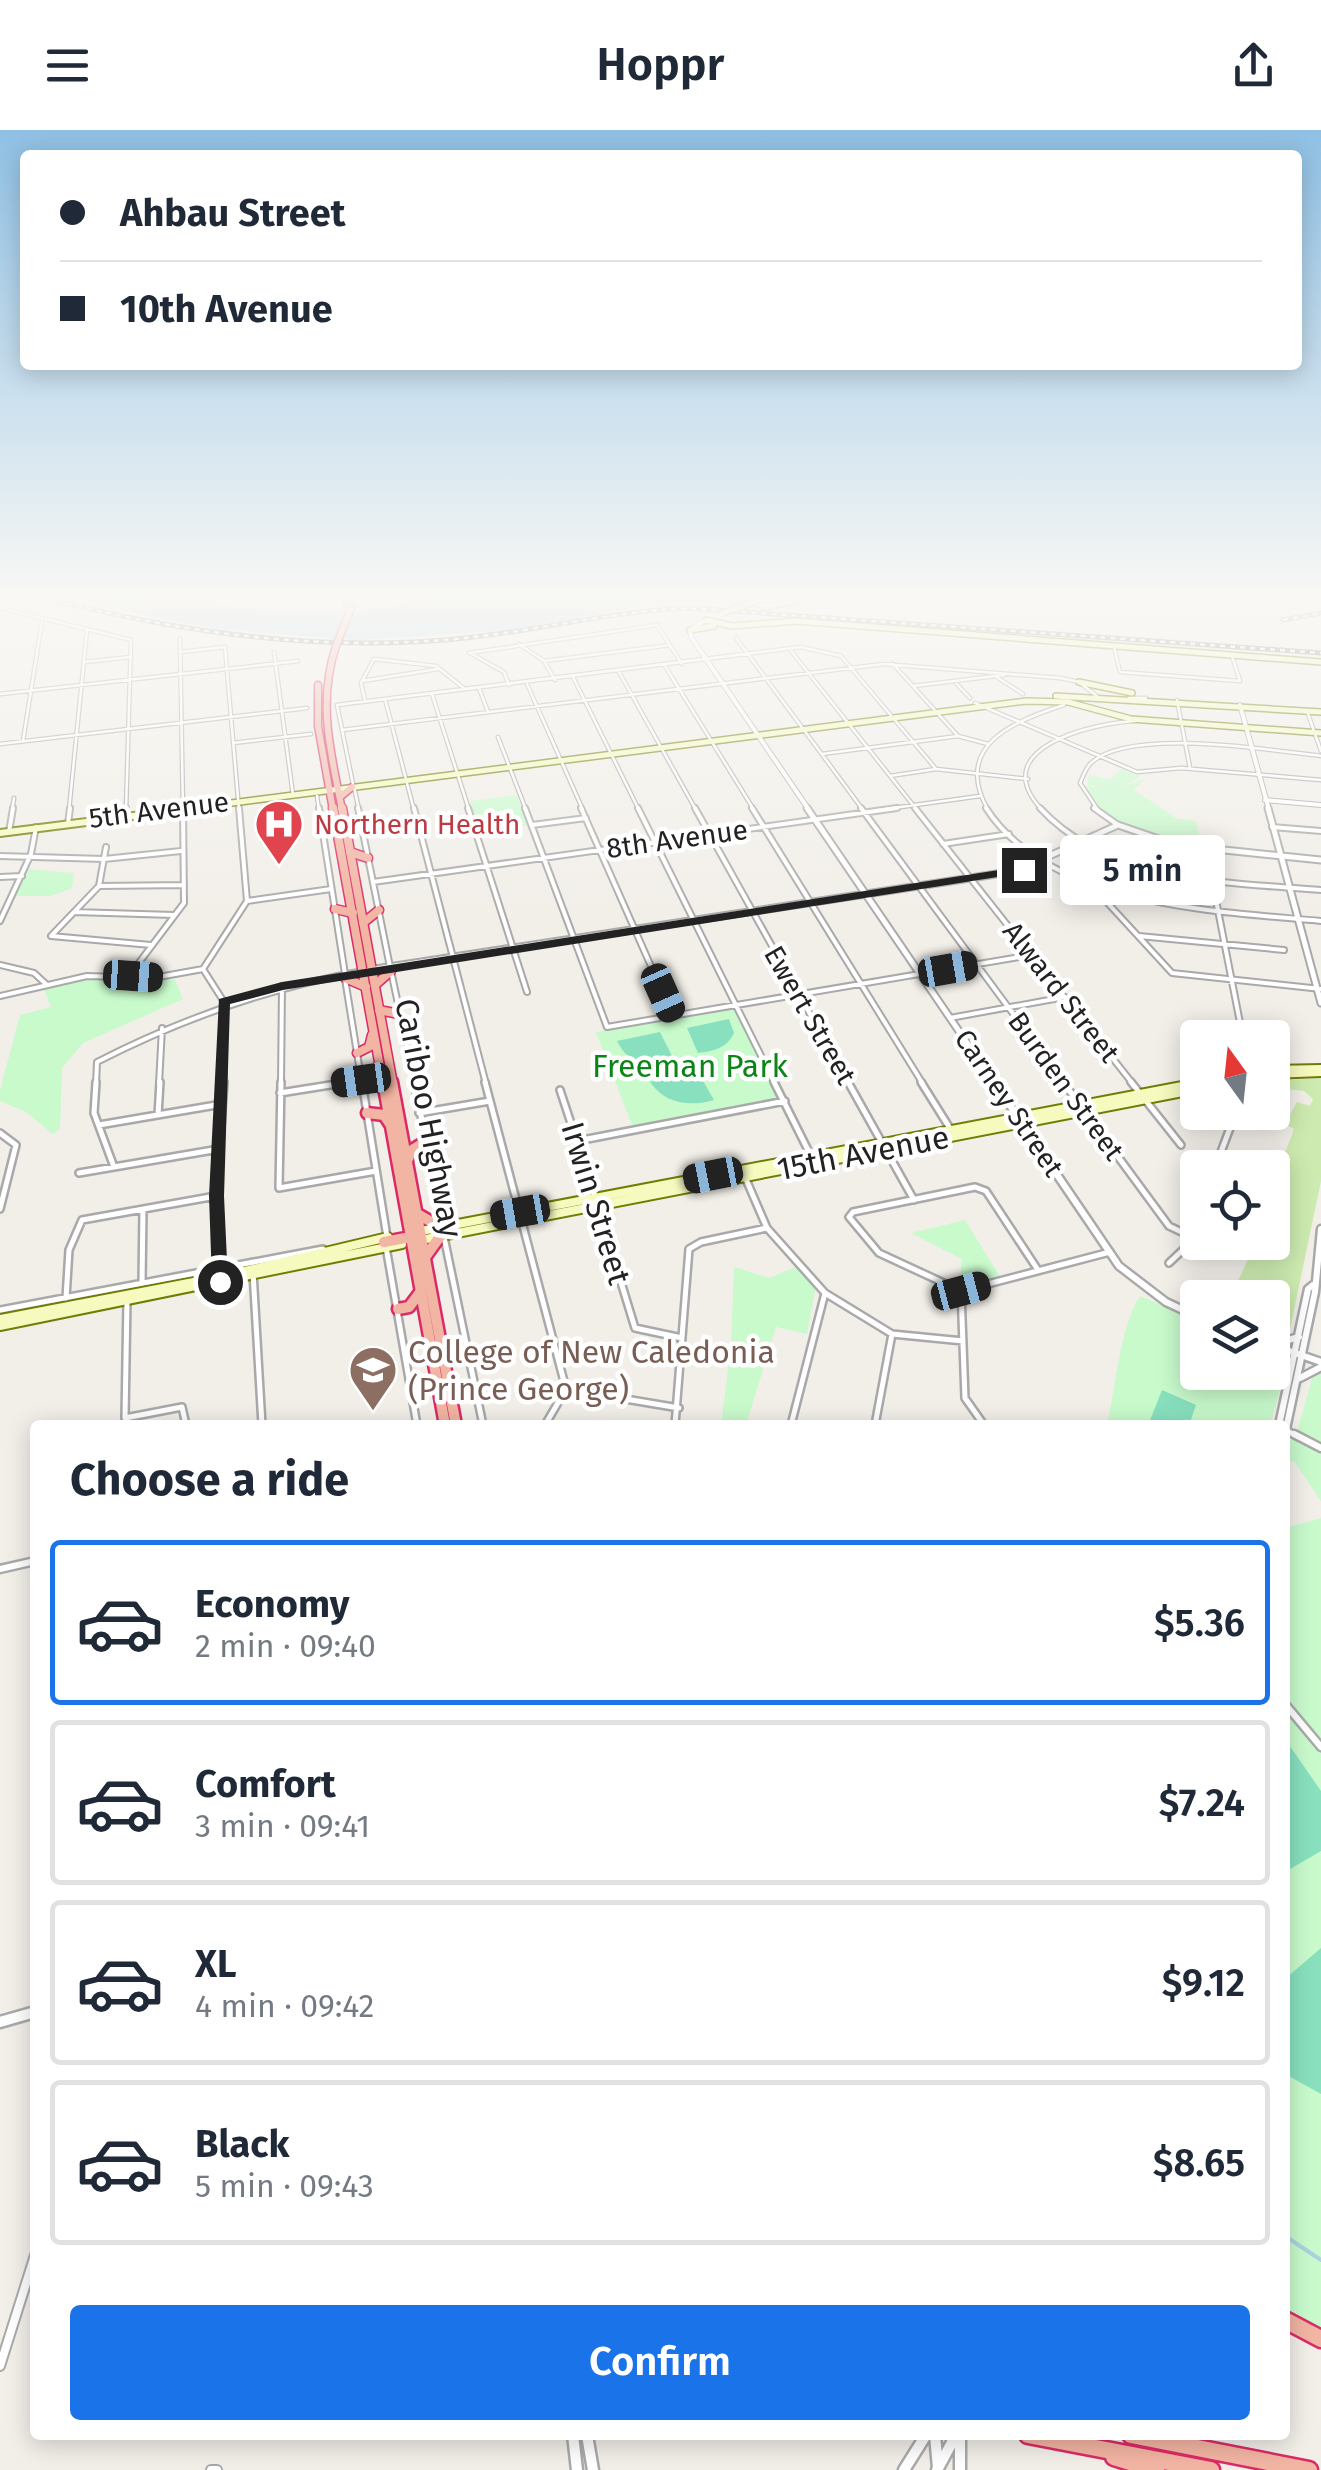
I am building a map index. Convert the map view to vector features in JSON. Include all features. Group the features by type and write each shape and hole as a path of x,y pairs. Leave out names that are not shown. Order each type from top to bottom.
{"highway":[{"name":"Cariboo Highway","path":"317,705 323,751 350,852 367,968"},
{"name":"Cariboo Highway","path":"324,705 336,776 337,826 407,1162 411,1212"},
{"path":"319,792 324,783 323,751"},
{"path":"336,776 353,786"},
{"path":"319,792 353,786"},
{"path":"323,837 333,834 337,826"},
{"path":"350,852 368,858"},
{"path":"335,909 353,913"},
{"path":"363,923 378,910"},
{"path":"345,976 367,968 390,969"},
{"path":"345,976 371,987 390,969"},
{"name":"Cariboo Highway","path":"371,987 379,1010 391,1126 455,1420"},
{"path":"379,1010 396,1014"},
{"path":"357,1053 371,1044 378,1025 396,1014"},
{"path":"366,1113 384,1115 391,1126"},
{"path":"407,1162 412,1150 425,1142"},
{"path":"411,1212 442,1231 421,1263 388,1242 411,1212"},
{"path":"388,1242 415,1236"},
{"name":"Cariboo Highway","path":"421,1263 421,1291 443,1420"},
{"path":"421,1291 403,1308 425,1315"},
{"path":"1290,2322 1321,2338"},
{"path":"1052,2440 1211,2470"},
{"path":"1157,2440 1310,2470"},
{"path":"1061,2442 1156,2470"}],"main road":[{"path":"353,786 959,705"},
{"path":"1072,705 1181,722 1318,733"},
{"path":"1242,705 1321,712"},
{"name":"5th Avenue","path":"0,832 319,792"},
{"path":"1290,1071 1321,1069"},
{"name":"15th Avenue","path":"415,1236 1180,1089"},
{"name":"15th Avenue","path":"743,1173 811,1156 1020,1120"},
{"path":"253,1272 323,1249 388,1242"},
{"path":"0,1322 127,1298 220,1275 343,1256 388,1242"},
{"path":"0,1322 91,1293"},
{"path":"68,1302 127,1298"}],"street":[{"path":"22,741 29,705"},
{"path":"68,823 78,705"},
{"path":"126,815 129,705"},
{"path":"129,976 184,903 180,705"},
{"path":"0,996 87,976 154,978 202,968 246,900 230,705"},
{"path":"281,705 293,794"},
{"path":"337,705 396,1014 482,1420"},
{"path":"387,705 566,1388 548,1420"},
{"path":"435,705 527,992"},
{"path":"485,705 488,712"},
{"path":"342,730 543,705"},
{"path":"588,705 811,1156"},
{"name":"Ewert Street","path":"638,705 914,1200"},
{"path":"689,705 951,1130"},
{"name":"Carney Street","path":"737,705 1110,1252 1138,1284 1180,1306"},
{"name":"Burden Street","path":"786,705 1169,1226 1180,1231"},
{"name":"Alward Street","path":"833,705 1182,1145"},
{"path":"883,705 936,769"},
{"path":"930,705 958,736"},
{"path":"982,705 1142,773 1190,768 1321,780"},
{"path":"1177,705 1190,768"},
{"path":"1240,705 1321,1003"},
{"path":"536,706 673,1016"},
{"path":"1064,706 1019,722 988,744 976,774 980,796 1008,834 1045,860 1110,889 1218,910 1321,921"},
{"path":"0,744 306,708"},
{"path":"1308,711 1318,733 1321,754 1185,744 1131,745 1100,756 1086,767 1081,788 1092,806 1118,825 1160,842 1321,860"},
{"path":"1098,712 1109,722"},
{"path":"1168,720 1109,722 1058,738 1034,757 1028,779 1028,790 1039,809 1082,842 1136,865 1212,880 1321,890"},
{"path":"233,743 310,734"},
{"path":"498,736 608,1027 1030,954"},
{"path":"822,754 958,736 988,744"},
{"path":"890,776 936,769 1028,779"},
{"path":"319,792 366,1113 403,1308 416,1420"},
{"name":"8th Avenue","path":"373,882 980,796"},
{"path":"9,830 14,798"},
{"path":"1265,800 1321,805"},
{"path":"532,825 586,818"},
{"path":"114,1167 94,1113 97,1062 224,1002 367,968 390,969 453,960 1021,870 1118,825"},
{"path":"0,921 31,854 36,827"},
{"path":"1272,827 1321,832"},
{"path":"943,844 1008,834"},
{"path":"106,847 99,886 52,936 151,945"},
{"path":"1206,849 1239,1020"},
{"path":"0,856 104,859 182,850"},
{"path":"0,877 22,876"},
{"path":"99,886 142,882 184,885"},
{"path":"246,900 331,889"},
{"path":"1110,889 1104,899 1172,973 1319,988"},
{"path":"74,912 174,916"},
{"path":"1139,936 1284,950"},
{"path":"0,965 34,973 47,985"},
{"path":"202,968 224,1002 216,1196 220,1275"},
{"path":"282,986 278,1188 376,1171"},
{"path":"950,1018 1065,997"},
{"path":"158,1115 162,1028"},
{"path":"280,1092 361,1080"},
{"name":"Irwin Street","path":"560,1090 635,1328 682,1338"},
{"path":"419,1112 491,1101"},
{"path":"577,1140 786,1101"},
{"path":"99,1125 222,1104"},
{"path":"0,1133 16,1144 0,1208"},
{"path":"79,1173 219,1149"},
{"path":"743,1173 768,1228 824,1293 892,1334 963,1341"},
{"path":"1038,1270 986,1191 975,1188 854,1212 851,1224 879,1253 961,1291 1110,1252"},
{"path":"0,1310 68,1302 69,1250 82,1220 216,1196"},
{"path":"142,1283 143,1209"},
{"path":"676,1420 689,1249 701,1242 768,1228"},
{"path":"1289,1420 1299,1378 1299,1337 1321,1229"},
{"path":"91,1293 220,1275 323,1249"},
{"path":"1168,1263 1180,1252"},
{"path":"253,1272 262,1420"},
{"path":"1280,1420 1316,1292 1312,1286"},
{"path":"961,1291 965,1398 980,1420"},
{"path":"792,1420 824,1293"},
{"path":"127,1298 125,1418 182,1407 185,1420"},
{"path":"877,1420 892,1334"},
{"path":"1290,1339 1299,1337"},
{"path":"1290,1351 1321,1365"},
{"path":"1290,1365 1293,1368"},
{"path":"1299,1378 1321,1365"},
{"path":"566,1388 679,1408"},
{"path":"1290,1434 1321,1448"},
{"path":"0,1569 30,1562"},
{"path":"1290,1710 1321,1747"},
{"path":"0,2022 30,2013"},
{"path":"0,2366 30,2271"},
{"path":"574,2440 577,2470"},
{"path":"588,2440 594,2470"},
{"path":"904,2470 923,2440"},
{"path":"935,2440 938,2469"},
{"path":"938,2469 955,2440"},
{"path":"958,2440 960,2470"}],"green space":[{"path":"1121,769 1140,777 1121,788 1145,778 1134,790 1178,819 1196,821 1201,847 1150,837 1104,813 1085,786 1107,787 1087,785 1089,775 1110,780"},
{"path":"517,795 527,826 480,832 470,801"},
{"path":"27,869 74,873 72,888 51,896 15,896"},
{"path":"86,980 175,980 183,999 83,1043 62,1068 60,1129 53,1134 26,1112 0,1101 0,1090 20,1015 51,1007 44,990"},
{"name":"Freeman Park","path":"738,1005 787,1101 634,1130 596,1032"},
{"path":"729,1019 734,1033 728,1042 715,1050 698,1053 687,1028"},
{"path":"660,1032 675,1062 635,1061 617,1041"},
{"path":"698,1072 714,1100 679,1102 663,1095 650,1082"},
{"path":"1321,1078 1321,1181 1290,1329 1290,1280 1239,1280 1247,1260 1290,1260 1290,1150 1286,1150 1294,1129 1290,1127 1290,1115 1297,1102 1310,1106 1313,1099 1304,1091 1290,1090 1290,1080"},
{"path":"965,1220 1002,1280 959,1292 962,1259 911,1233"},
{"path":"803,1264 817,1280 807,1334 776,1327 748,1420 722,1420 731,1345 734,1267 769,1278"},
{"path":"1140,1296 1180,1313 1180,1390 1280,1390 1271,1420 1108,1420 1123,1340"},
{"path":"1315,1368 1321,1370 1321,1501 1294,1461 1290,1462 1290,1441 1297,1432"},
{"path":"1162,1390 1196,1405 1191,1420 1150,1420"},
{"path":"1321,1518 1321,2329 1290,2314 1290,1527"},
{"path":"1290,1746 1321,1791 1321,1851 1290,1869"},
{"path":"1321,1948 1321,2094 1290,2077 1290,1975"}],"waterway":[{"path":"1290,2239 1321,2260"}],"place":[{"name":"Northern Health","path":"279,866"},
{"name":"College of New Caledonia (Prince George)","path":"373,1412"}],"route":[{"path":"220,1282 216,1196 226,1051 224,1002 262,990 327,978 1024,870"}]}
